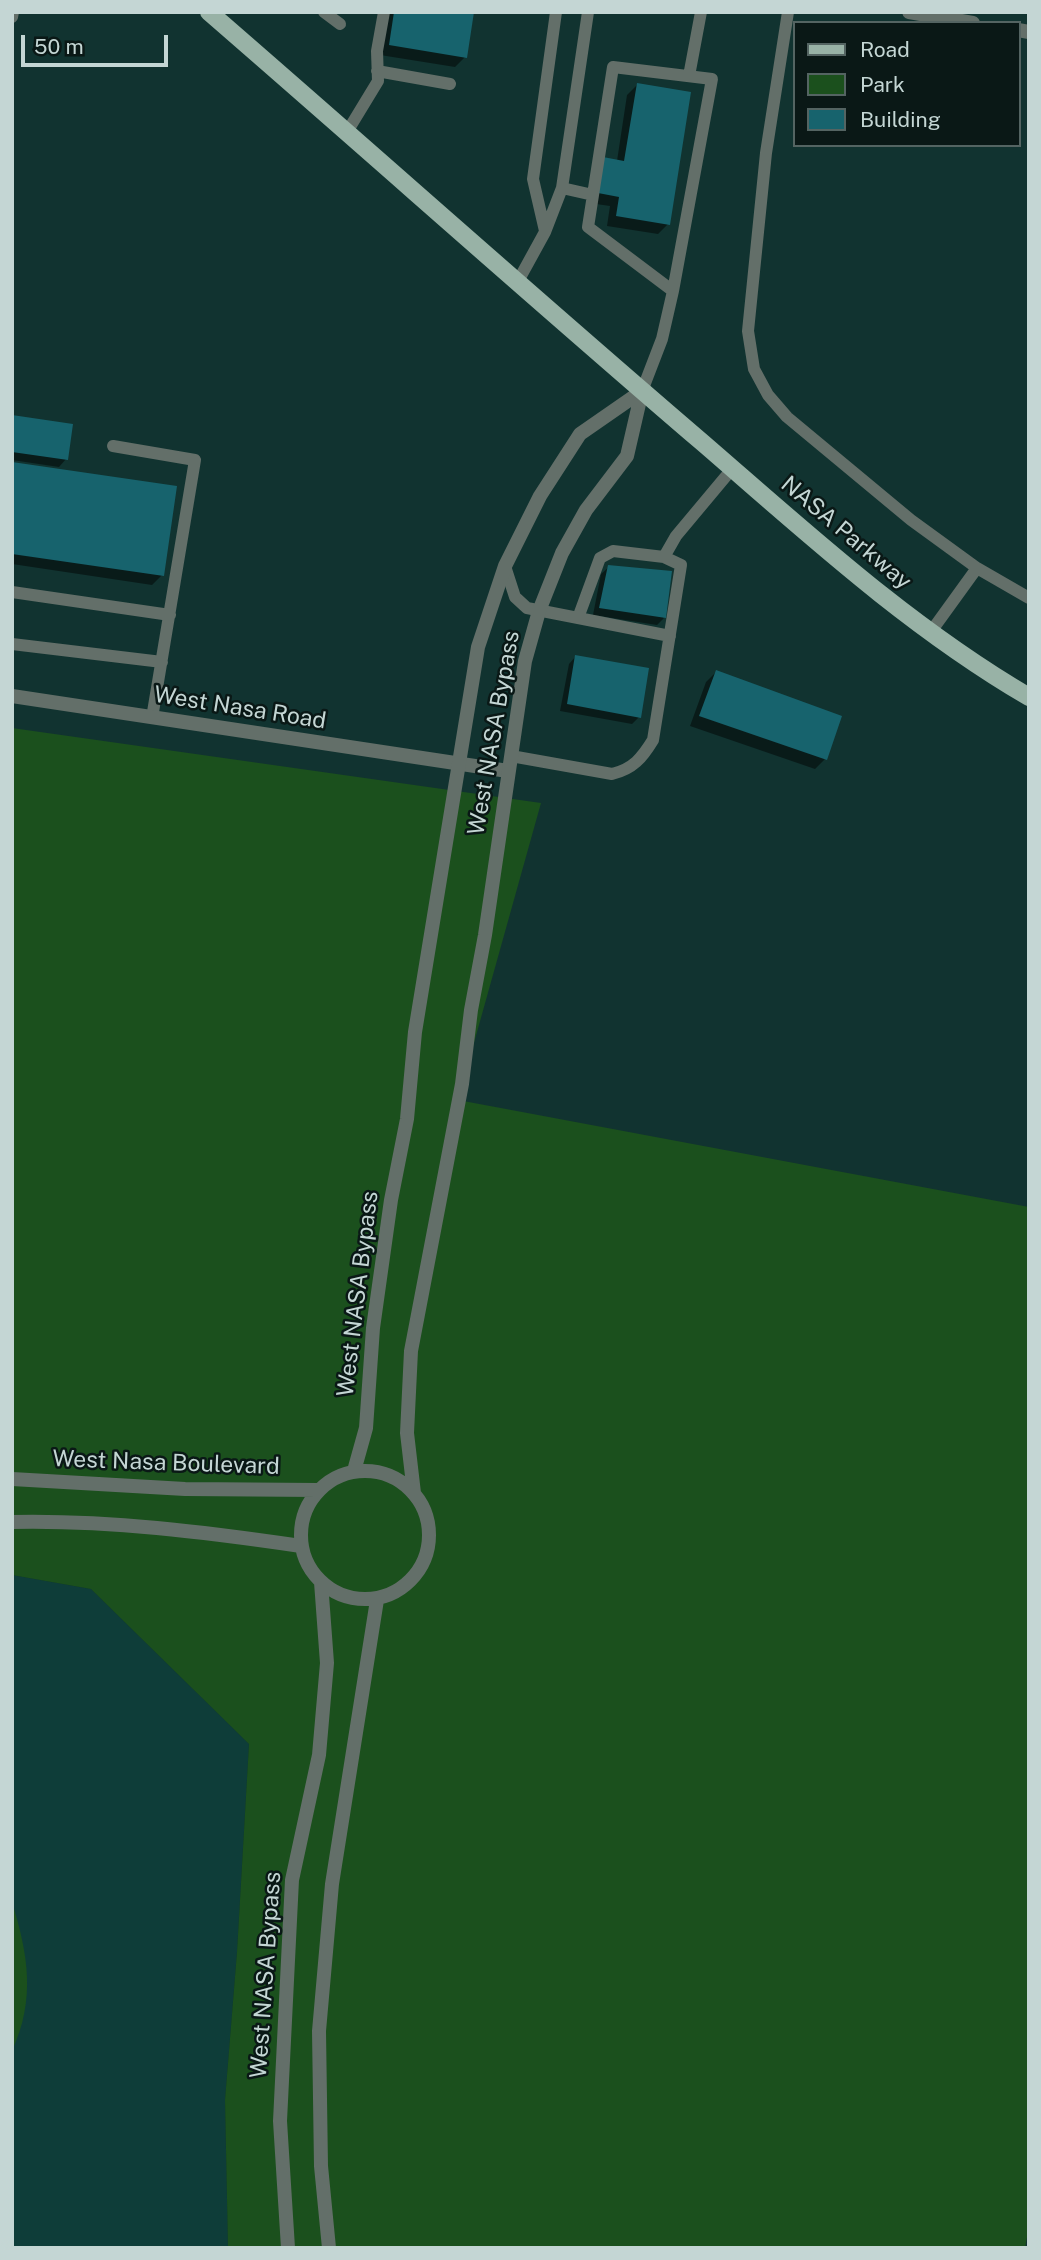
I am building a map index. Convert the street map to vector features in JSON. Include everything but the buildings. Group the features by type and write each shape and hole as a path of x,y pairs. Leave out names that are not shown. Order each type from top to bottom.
{"main road":[{"name":"NASA Parkway","path":"209,12 517,283 871,587 930,633 1029,697"}],"street":[{"path":"909,12 961,21"},
{"name":"West NASA Bypass","path":"354,1471 366,1428 373,1328 391,1200 407,1119 415,1032 478,647 505,566 540,496 580,434 642,391"},
{"name":"West NASA Bypass","path":"377,1601 400,1591 416,1576 427,1556 430,1534 426,1512 414,1493 407,1433 411,1351 460,1098 525,661 562,553 586,510 627,456 642,391"},
{"name":"West Nasa Road","path":"12,696 460,765 509,763"},
{"path":"12,1522 63,1521 199,1531 301,1546 301,1526 307,1507 318,1490 334,1478 354,1471 376,1471 397,1479 414,1493"},
{"name":"West Nasa Boulevard","path":"12,1479 185,1489 318,1490"},
{"name":"West NASA Bypass","path":"288,2248 280,2120 292,1880 319,1755 327,1663 321,1582 308,1566 301,1546"},
{"path":"321,1582 337,1594 357,1600 377,1601 332,1884 319,2031 321,2166 329,2248"}],"lane":[{"path":"324,12 340,24"},
{"path":"347,132 378,81 377,51 384,12"},
{"path":"545,232 533,178 556,12"},
{"path":"517,283 545,232 562,188 588,12"},
{"path":"689,76 701,12"},
{"path":"788,12 766,153 748,331 754,369 768,395 787,417 911,520 977,568 1029,598"},
{"path":"642,391 662,339 673,291 712,79 613,67 588,227 673,291"},
{"path":"377,71 450,84"},
{"path":"562,188 593,195"},
{"path":"113,446 195,460 152,718"},
{"path":"664,557 676,536 732,469"},
{"path":"509,763 612,774 628,770 644,755 653,740 681,565 664,557 613,551 600,558 578,618"},
{"path":"505,566 520,604 540,611 670,636"},
{"path":"930,633 977,568"},
{"path":"12,592 170,615"},
{"path":"12,645 162,662"}],"shaded area":[{"path":"12,1575 91,1589 249,1744 225,2100 228,2248 12,2248"}],"green space":[{"path":"12,728 541,803 458,1100 1029,1207 1029,2226 1025,2248 228,2248 225,2100 249,1744 91,1589 12,1575"},
{"path":"12,1902 25,1958 27,1995 20,2032 12,2051"}]}
